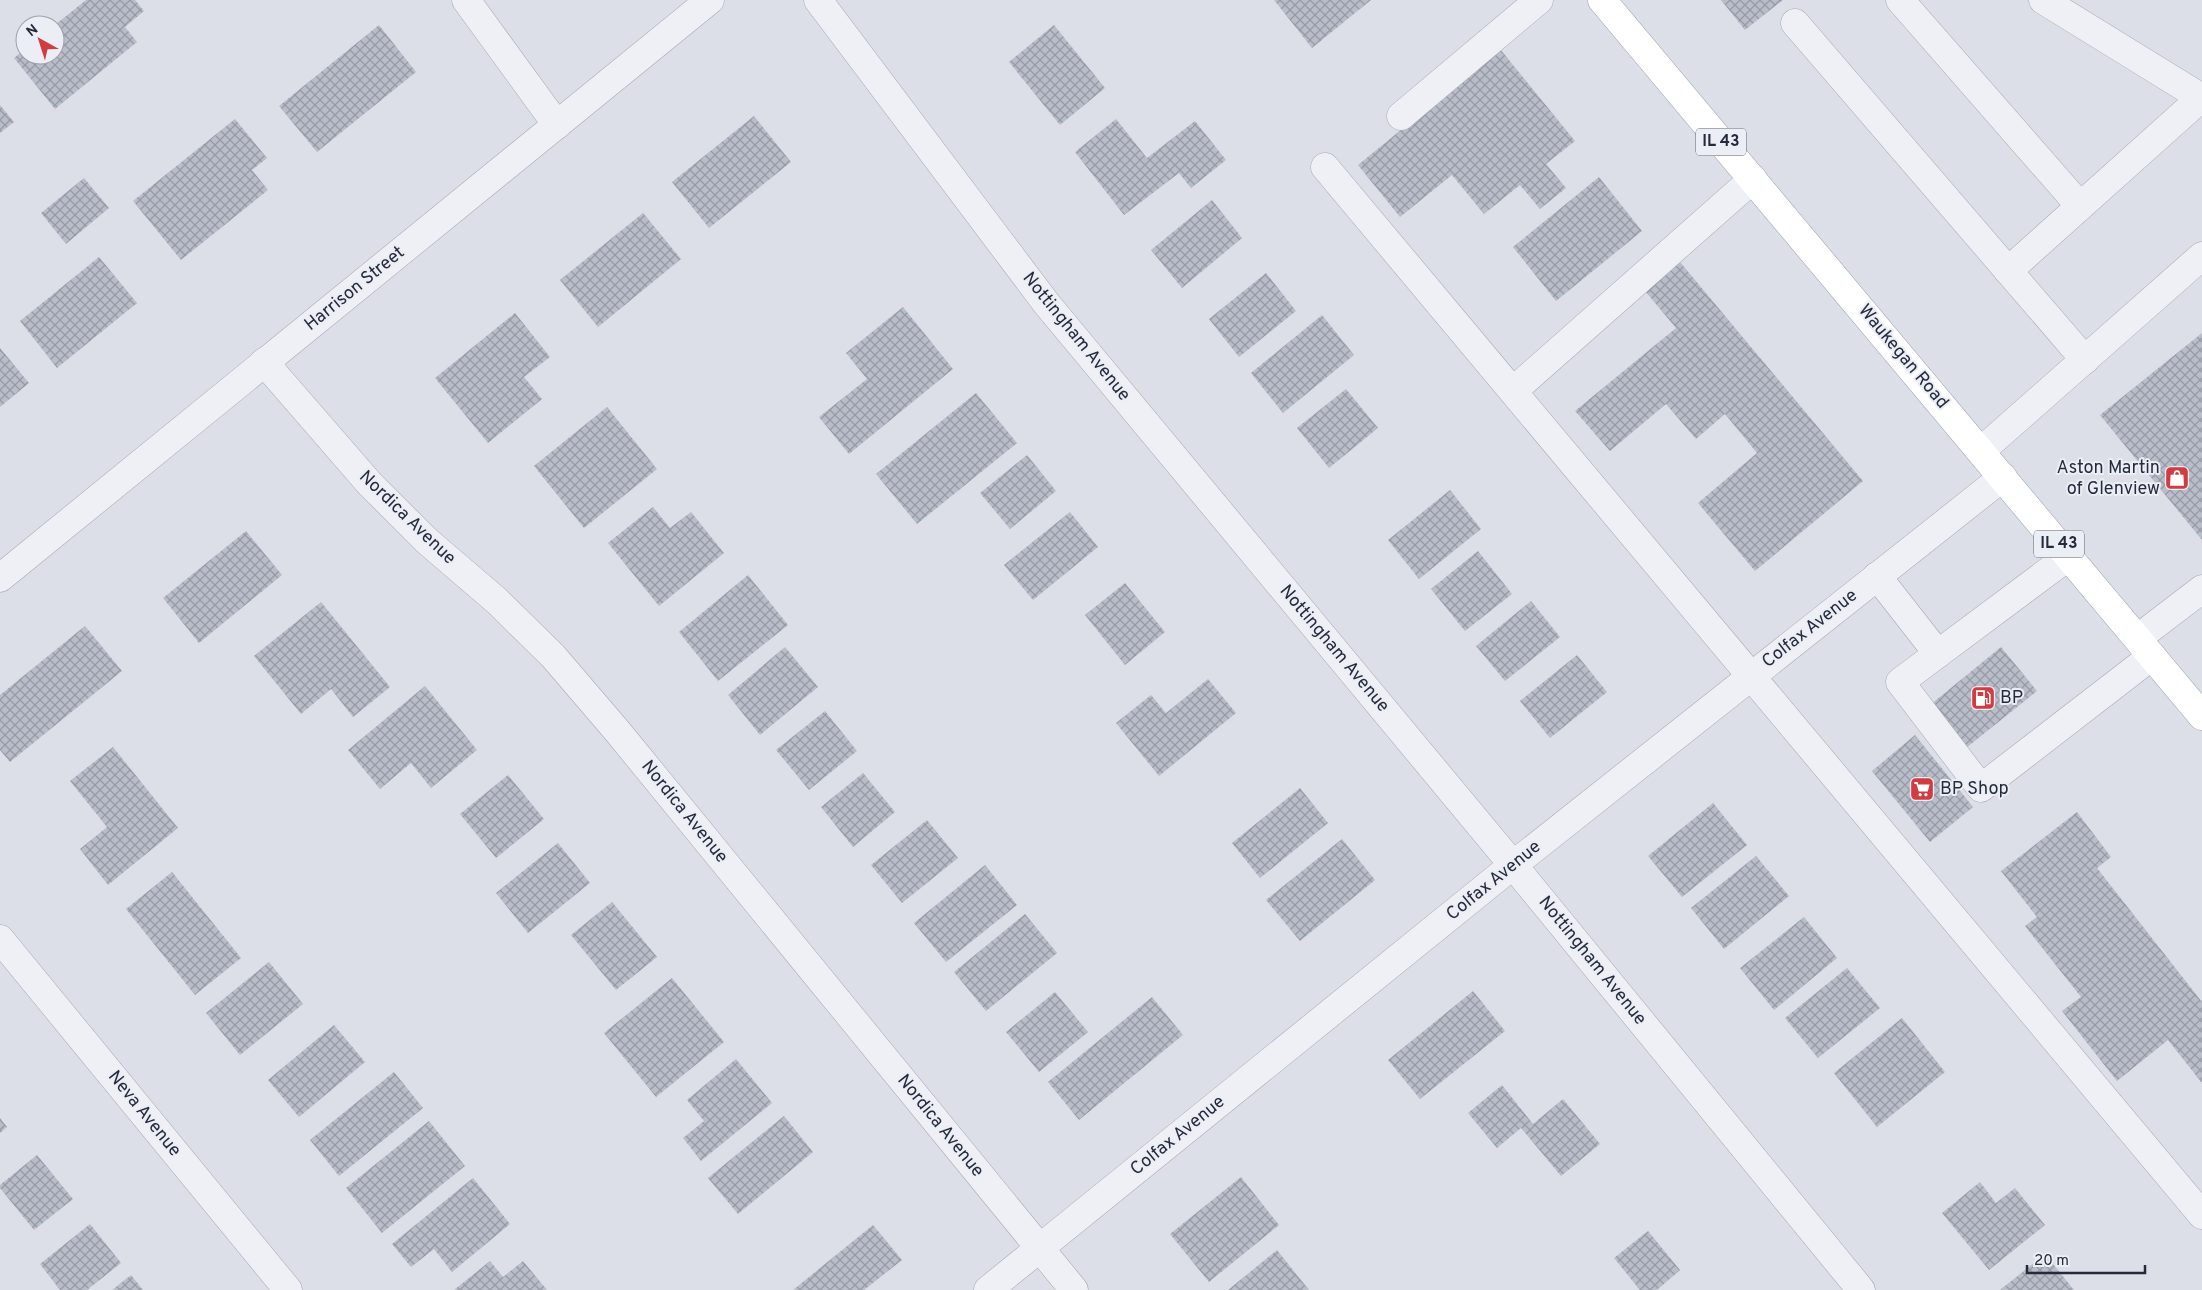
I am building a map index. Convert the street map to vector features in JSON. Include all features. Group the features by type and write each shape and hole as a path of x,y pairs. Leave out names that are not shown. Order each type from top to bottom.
{"main road":[{"name":"Waukegan Road","path":"1602,0 2068,556 2200,710"}],"street":[{"path":"466,0 557,125"},
{"name":"Harrison Street","path":"0,578 710,0"},
{"name":"Nottingham Avenue","path":"818,0 1046,302 1513,865 1860,1290"},
{"path":"1401,116 1539,0"},
{"path":"1900,0 2080,206"},
{"path":"2008,271 2202,98 2043,0"},
{"path":"1795,23 2085,360"},
{"path":"1325,167 2202,1215"},
{"path":"1513,391 1753,180"},
{"path":"1981,451 2202,256"},
{"name":"Nordica Avenue","path":"264,362 375,490 427,541 497,600 553,656 618,732 1074,1290"},
{"name":"Colfax Avenue","path":"988,1290 1513,865 2003,477"},
{"path":"2068,556 1900,682 1981,788 2145,647 2202,590"},
{"path":"1877,576 1938,654"},
{"name":"Neva Avenue","path":"0,939 288,1290"}],"building":[{"path":"86,0 135,0 144,11 125,27 137,42 55,109 20,65 65,65 65,17"},
{"path":"1274,0 1371,0 1312,48"},
{"path":"1721,0 1783,0 1745,30"},
{"path":"379,25 416,72 317,152 279,106"},
{"path":"1054,25 1105,88 1060,125 1009,62"},
{"path":"1500,49 1575,141 1546,164 1566,188 1540,209 1520,185 1484,214 1452,175 1400,217 1358,165"},
{"path":"0,105 14,122 0,133"},
{"path":"754,116 791,162 709,228 672,182"},
{"path":"235,119 267,158 252,170 268,190 181,260 133,201"},
{"path":"1116,119 1147,158 1195,121 1226,160 1191,188 1179,173 1124,215 1075,152"},
{"path":"1599,177 1642,231 1556,301 1513,247"},
{"path":"84,178 109,208 66,244 41,213"},
{"path":"1212,200 1242,238 1182,288 1151,250"},
{"path":"643,213 681,259 598,327 560,280"},
{"path":"99,257 137,303 57,368 20,321"},
{"path":"1680,262 1863,481 1755,571 1698,503 1757,453 1725,414 1696,439 1666,404 1610,451 1575,411 1676,328 1645,291"},
{"path":"1266,273 1296,311 1239,357 1209,319"},
{"path":"903,307 953,369 849,454 819,417 867,379 846,353"},
{"path":"515,313 550,357 524,377 542,399 488,443 435,378"},
{"path":"1322,315 1354,355 1283,413 1251,373"},
{"name":"Aston Martin of Glenview","path":"2202,333 2202,540 2100,415"},
{"path":"0,348 29,383 0,407"},
{"path":"1346,389 1378,428 1329,468 1297,428"},
{"path":"976,393 1017,443 917,524 876,474"},
{"path":"607,407 657,469 584,528 534,466"},
{"path":"1027,455 1056,491 1010,529 980,493"},
{"path":"1450,490 1481,529 1419,579 1388,540"},
{"path":"653,507 670,528 691,512 724,553 659,606 608,543"},
{"path":"1070,512 1098,547 1033,600 1004,565"},
{"path":"246,531 282,575 199,643 163,598"},
{"path":"1478,551 1512,594 1465,631 1431,589"},
{"path":"748,575 788,625 718,681 679,632"},
{"path":"1125,583 1165,632 1125,665 1085,615"},
{"path":"1531,601 1560,637 1505,681 1476,646"},
{"path":"321,602 390,687 353,717 331,689 301,714 254,656"},
{"path":"85,626 122,671 10,762 0,750 0,695"},
{"path":"785,647 818,687 760,735 728,695"},
{"name":"BP","path":"2001,647 2037,691 1966,748 1930,705"},
{"path":"1577,655 1607,692 1550,738 1520,701"},
{"path":"1208,679 1236,713 1159,776 1116,723 1151,695 1166,713"},
{"path":"425,686 477,750 431,788 411,763 380,789 348,750"},
{"path":"825,711 857,751 809,790 776,750"},
{"name":"BP Shop","path":"1915,735 1973,807 1930,842 1872,771"},
{"path":"113,747 178,828 108,885 80,849 107,827 70,781"},
{"path":"863,773 895,812 853,847 821,807"},
{"path":"508,775 544,819 496,858 460,814"},
{"path":"1300,788 1328,823 1260,878 1232,843"},
{"path":"1713,803 1747,845 1682,897 1648,856"},
{"path":"2077,812 2111,857 2097,868 2202,1002 2202,1083 2168,1040 2117,1081 2062,1011 2081,997 2025,926 2037,917 2001,871"},
{"path":"927,820 958,858 902,903 871,865"},
{"path":"1342,839 1375,880 1300,941 1266,900"},
{"path":"558,843 590,883 528,933 496,893"},
{"path":"1756,856 1789,896 1724,949 1691,908"},
{"path":"985,865 1017,905 946,962 914,923"},
{"path":"172,872 241,958 195,995 126,909"},
{"path":"612,902 657,957 616,990 571,935"},
{"path":"1025,914 1057,953 986,1011 954,972"},
{"path":"1804,917 1837,958 1774,1010 1740,968"},
{"path":"269,962 303,1004 240,1055 206,1013"},
{"path":"1847,968 1880,1008 1818,1058 1785,1018"},
{"path":"672,978 724,1042 656,1097 604,1033"},
{"path":"1473,991 1505,1031 1420,1099 1388,1060"},
{"path":"1055,992 1088,1032 1039,1072 1006,1032"},
{"path":"1152,997 1183,1035 1079,1120 1048,1082"},
{"path":"1902,1018 1945,1072 1877,1127 1834,1073"},
{"path":"334,1025 365,1062 299,1117 268,1080"},
{"path":"736,1059 772,1103 701,1161 683,1138 704,1121 687,1100"},
{"path":"394,1072 423,1108 339,1176 310,1140"},
{"path":"1502,1085 1533,1124 1563,1099 1600,1144 1561,1176 1521,1128 1497,1148 1468,1113"},
{"path":"784,1116 813,1152 738,1214 708,1178"},
{"path":"0,1118 7,1127 0,1133"},
{"path":"429,1121 465,1166 382,1233 346,1188"},
{"path":"37,1155 73,1199 34,1230 0,1188 0,1185"},
{"path":"1241,1177 1279,1225 1209,1282 1170,1234"},
{"path":"473,1178 510,1224 452,1272 434,1249 411,1267 392,1244"},
{"path":"1980,1182 1996,1203 2015,1188 2045,1225 1989,1270 1942,1213"},
{"path":"90,1224 121,1263 87,1290 60,1290 40,1264"},
{"path":"873,1225 902,1260 864,1290 793,1290"},
{"path":"1648,1231 1680,1270 1657,1290 1640,1290 1614,1258"},
{"path":"1277,1250 1309,1290 1228,1290"},
{"path":"2045,1254 2074,1290 2000,1290"},
{"path":"490,1261 503,1277 523,1261 547,1290 454,1290"},
{"path":"131,1275 143,1290 112,1290"}],"place":[{"name":"Aston Martin of Glenview","path":"2177,478"},
{"name":"BP","path":"1983,698"},
{"name":"BP Shop","path":"1922,789"}]}
